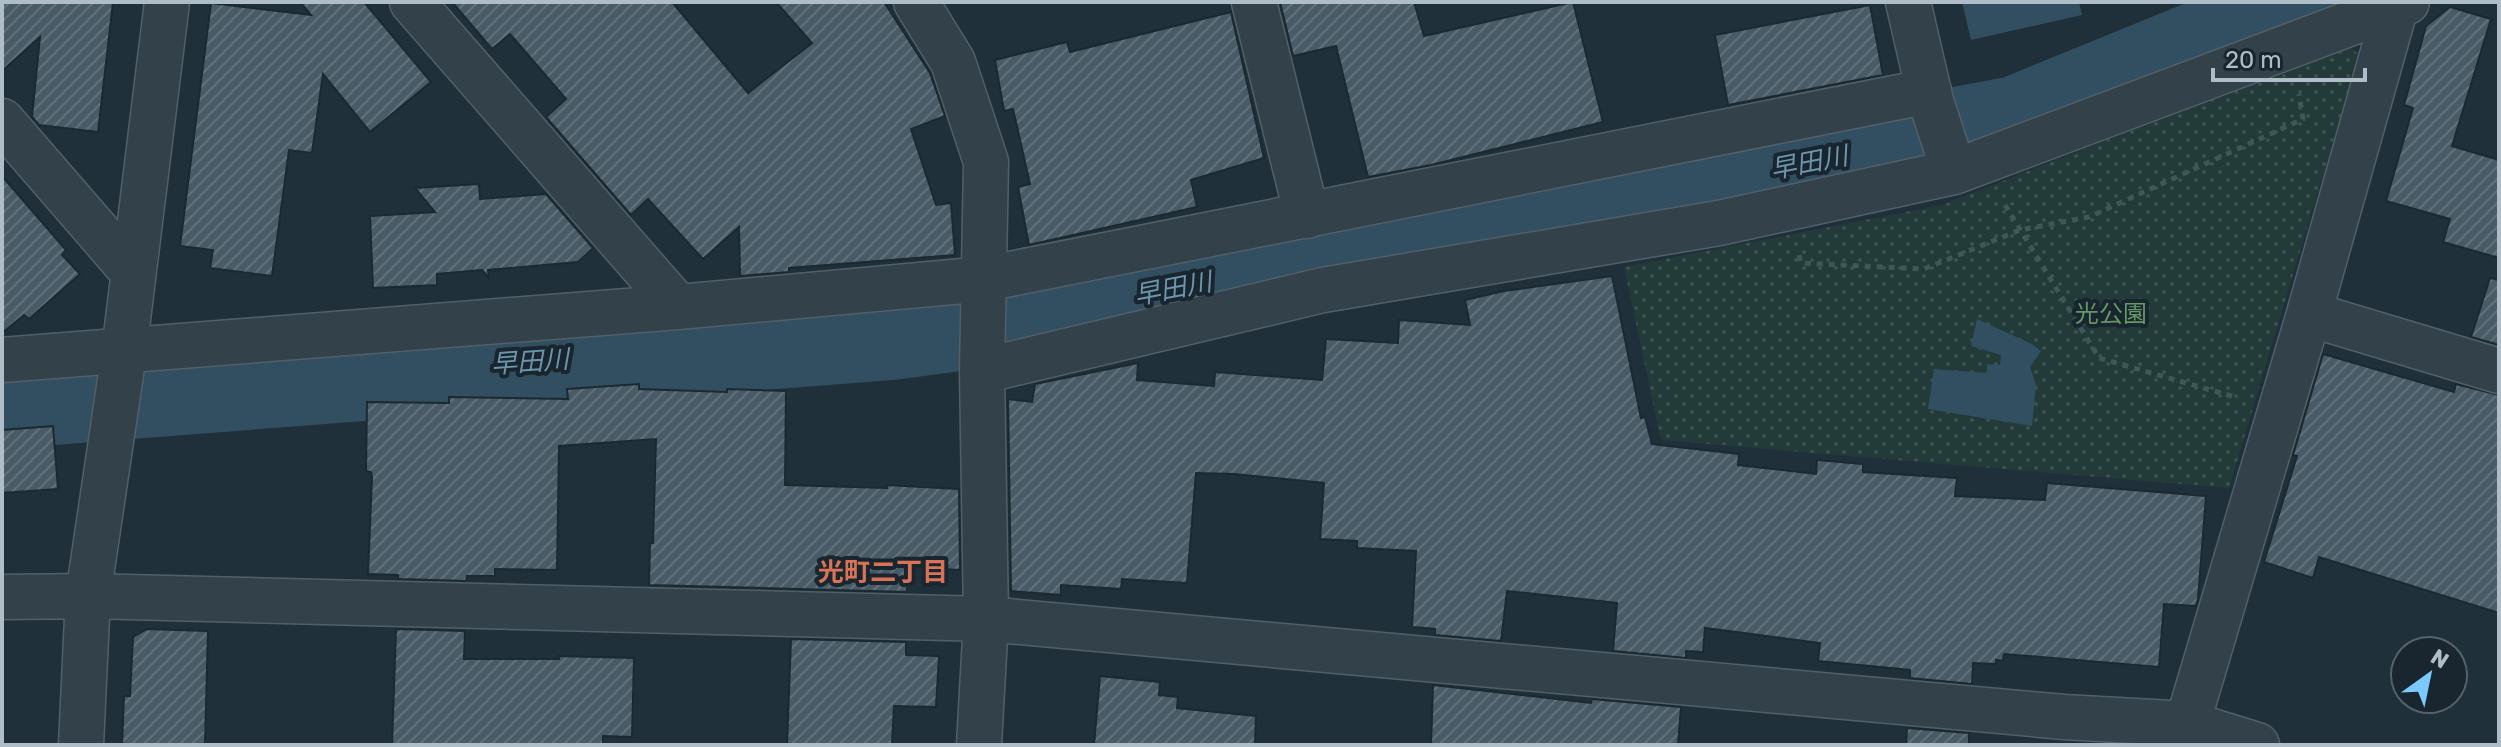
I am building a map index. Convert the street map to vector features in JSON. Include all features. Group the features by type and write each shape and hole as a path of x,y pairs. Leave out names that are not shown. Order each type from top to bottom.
{"street":[{"path":"81,745 88,596 123,354 167,2"},
{"path":"412,2 678,307"},
{"path":"916,2 953,62 986,162 982,360 986,619 979,745"},
{"path":"1254,2 1307,216"},
{"path":"1908,2 1930,96 1960,163"},
{"path":"982,360 1323,290 1719,223 1786,207 1960,163 2401,4"},
{"path":"2185,734 2401,4"},
{"path":"2,360 123,354 678,307 984,285 1307,216 1930,96"},
{"path":"2,121 132,271"},
{"path":"2309,314 2499,371"},
{"path":"2,597 88,596 986,619 2064,717 2257,745"}],"path":[{"path":"1786,207 1801,263 1924,269 2020,230 2089,217 2303,119 2291,45"},
{"path":"1960,163 2020,230 2099,358 2279,409"}],"green space":[{"name":"光公園","path":"2349,45 2359,55 2229,488 1661,440 1624,267 1942,205"}],"water":[{"path":"1962,2 2079,2 2082,15 1971,40"},
{"path":"1977,319 2041,351 2030,367 2036,385 2032,426 1928,409 1934,369 1987,373 1987,364 2000,365 2001,355 1971,346"}],"building":[{"path":"2,2 113,2 98,132 39,125 32,117 40,37 2,71"},
{"path":"300,2 364,2 431,82 370,132 323,74 312,153 289,150 272,276 210,268 213,250 180,246 211,3 311,15"},
{"path":"452,2 672,2 748,93 812,43 776,2 884,2 930,73 945,116 911,129 936,205 951,203 955,255 789,268 789,272 740,276 739,227 703,259 648,199 631,215 546,117 566,99 510,34 492,49"},
{"path":"1280,2 1414,2 1424,36 1573,2 1603,122 1431,165 1368,177 1336,46 1293,56"},
{"path":"1870,5 1883,75 1728,105 1715,35"},
{"path":"2450,7 2491,19 2452,146 2499,160 2499,258 2443,242 2450,219 2386,201 2413,108 2404,105 2426,26"},
{"path":"1231,12 1264,158 1191,180 1197,207 1029,245 1018,187 1030,184 1013,109 1004,111 995,60 1067,42 1070,52"},
{"path":"2,176 66,250 62,255 80,274 29,319 24,315 2,333"},
{"path":"479,184 480,199 546,194 593,248 578,262 488,270 489,278 482,270 437,274 437,285 373,288 370,216 435,212 415,188"},
{"path":"1612,276 1641,418 1645,417 1652,444 1739,454 1738,465 1816,474 1817,460 1863,464 1863,472 1957,478 1955,496 2045,500 2047,483 2206,496 2198,599 2196,606 2164,604 2159,667 2004,654 2003,661 1996,660 1996,664 1973,663 1972,684 1910,678 1910,670 1818,661 1820,643 1705,628 1703,652 1686,651 1686,658 1613,651 1617,603 1507,591 1501,641 1435,635 1435,629 1412,627 1416,551 1357,548 1357,541 1320,539 1324,483 1234,474 1196,473 1187,583 1122,579 1121,589 1061,585 1061,595 1011,591 1008,399 1032,402 1035,384 1138,363 1137,380 1214,386 1215,372 1322,380 1326,339 1398,343 1399,320 1470,325 1465,300 1504,291"},
{"path":"2490,278 2499,280 2499,345 2471,337"},
{"path":"2323,354 2454,392 2456,384 2499,395 2499,613 2319,557 2313,578 2264,562 2297,456 2293,455"},
{"path":"639,384 639,389 786,391 785,485 959,489 960,570 908,567 907,592 649,585 656,439 559,446 557,570 495,569 495,576 467,576 466,581 398,579 398,575 368,574 372,477 371,472 366,471 367,402 449,403 449,397 568,399 567,389"},
{"path":"53,426 58,489 2,493 2,430"},
{"path":"147,629 208,631 205,745 122,745 124,696 130,696 133,637"},
{"path":"396,629 465,631 464,659 559,659 559,656 634,658 632,737 603,736 603,745 392,745"},
{"path":"791,639 906,642 906,655 939,656 936,707 894,706 892,745 787,745"},
{"path":"1100,676 1160,682 1159,695 1178,697 1177,708 1256,716 1255,745 1094,745"},
{"path":"1433,685 1591,703 1592,699 1681,707 1678,745 1431,745"},
{"path":"1907,728 1969,733 1969,745 1906,745"}],"waterway":[{"name":"早田川","path":"2,403 892,334 1076,309 1646,191 2016,122 2310,2"}],"district":[{"name":"光町二丁目","path":"883,572"}]}
